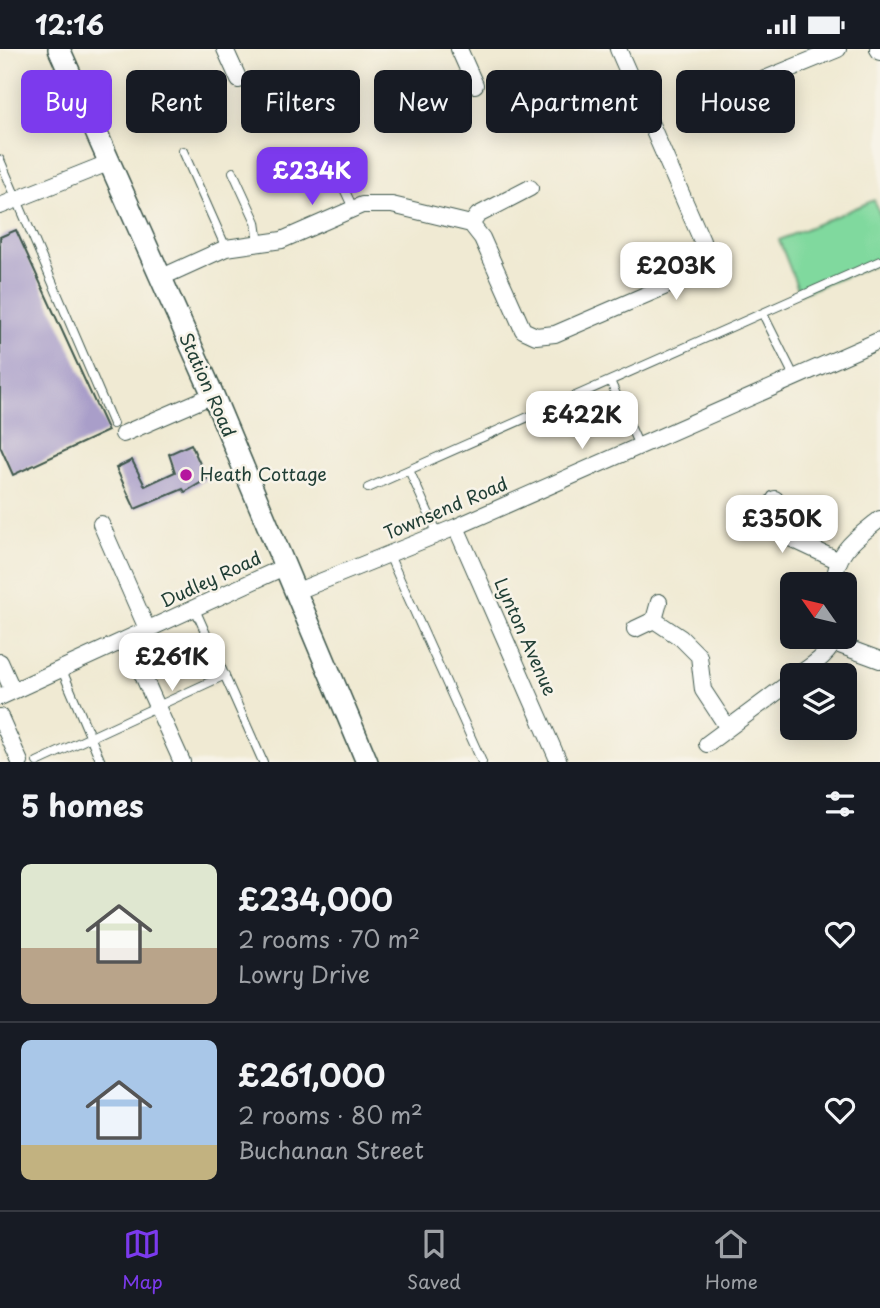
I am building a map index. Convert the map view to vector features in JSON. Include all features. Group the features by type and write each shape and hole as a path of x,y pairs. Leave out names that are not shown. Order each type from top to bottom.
{"main road":[{"name":"Station Road","path":"60,49 108,163 213,395 367,762"}],"street":[{"path":"459,49 475,85"},
{"path":"160,278 226,248 282,240 362,205 392,205 471,224 482,238 523,330 536,336 555,334 687,277 697,270 704,255 702,241 618,49"},
{"path":"787,70 838,49"},
{"path":"231,51 239,80"},
{"path":"0,206 108,163"},
{"path":"471,224 478,215 530,188"},
{"name":"Townsend Road","path":"296,592 456,527 880,340"},
{"path":"118,429 213,395"},
{"path":"775,499 790,538 839,561"},
{"path":"834,572 845,548 880,519"},
{"path":"100,524 148,631"},
{"name":"Lynton Avenue","path":"456,527 559,762"},
{"name":"Dudley Road","path":"6,694 284,567"},
{"path":"635,629 653,620 659,602"},
{"path":"653,620 681,638 699,656 703,690 728,728"},
{"path":"127,640 182,762"},
{"path":"810,663 825,649"},
{"path":"855,649 880,660"},
{"path":"0,662 6,694"},
{"path":"707,744 780,690"},
{"path":"0,717 20,762"}],"lane":[{"path":"183,151 226,248"},
{"path":"0,160 118,429"},
{"path":"233,172 256,222 259,243"},
{"path":"338,176 354,209"},
{"path":"368,488 604,382 611,383 880,261"},
{"path":"763,314 794,378"},
{"path":"611,383 639,446"},
{"path":"409,470 438,534"},
{"path":"389,555 482,762"},
{"path":"195,609 263,762"},
{"path":"62,670 101,762"},
{"path":"37,762 225,675"}],"green space":[{"path":"874,200 880,215 880,263 800,294 779,240"}],"building":[{"path":"16,230 108,431 13,475 0,446 0,237"},
{"name":"Heath Cottage","path":"191,444 207,479 185,492 183,489 135,509 116,468 132,460 145,486 175,472 169,454"}],"place":[{"name":"Heath Cottage","path":"186,475"}]}
